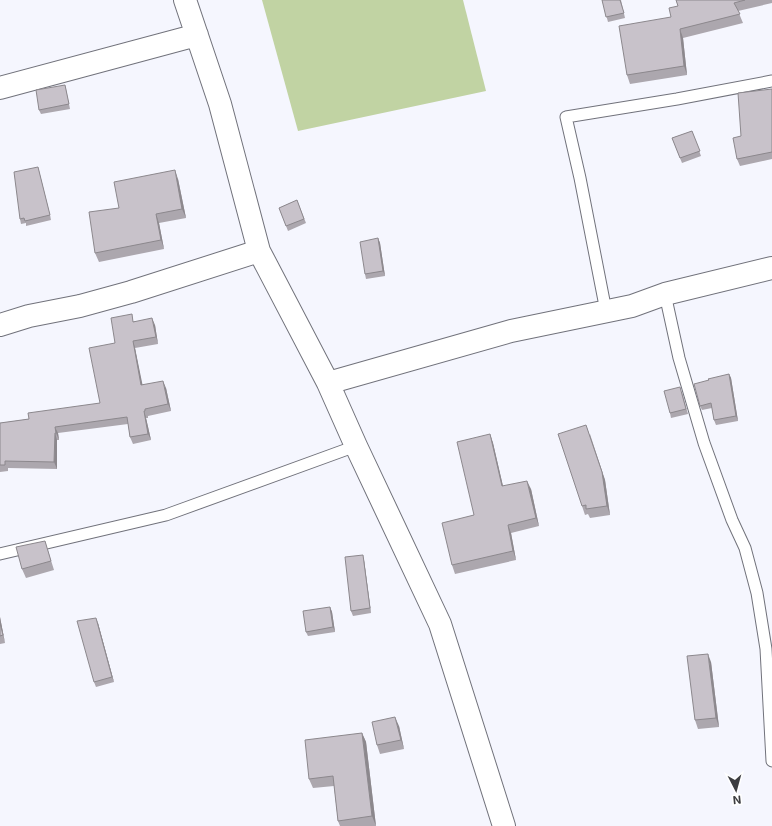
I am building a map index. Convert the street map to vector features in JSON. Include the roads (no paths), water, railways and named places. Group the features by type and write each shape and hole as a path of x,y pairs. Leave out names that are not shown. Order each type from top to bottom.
{"street":[{"path":"185,0 220,104 259,251 328,383 440,624 504,826"},
{"path":"0,88 197,35"},
{"path":"0,325 29,316 80,306 130,292 259,251"},
{"path":"328,383 511,331 632,306 665,294 772,268"}],"lane":[{"path":"606,311 580,178 566,117 677,99 772,81"},
{"path":"665,294 679,358 704,443 732,520 745,548 757,593 766,649 772,761"},
{"path":"0,554 166,515 356,446"}]}
